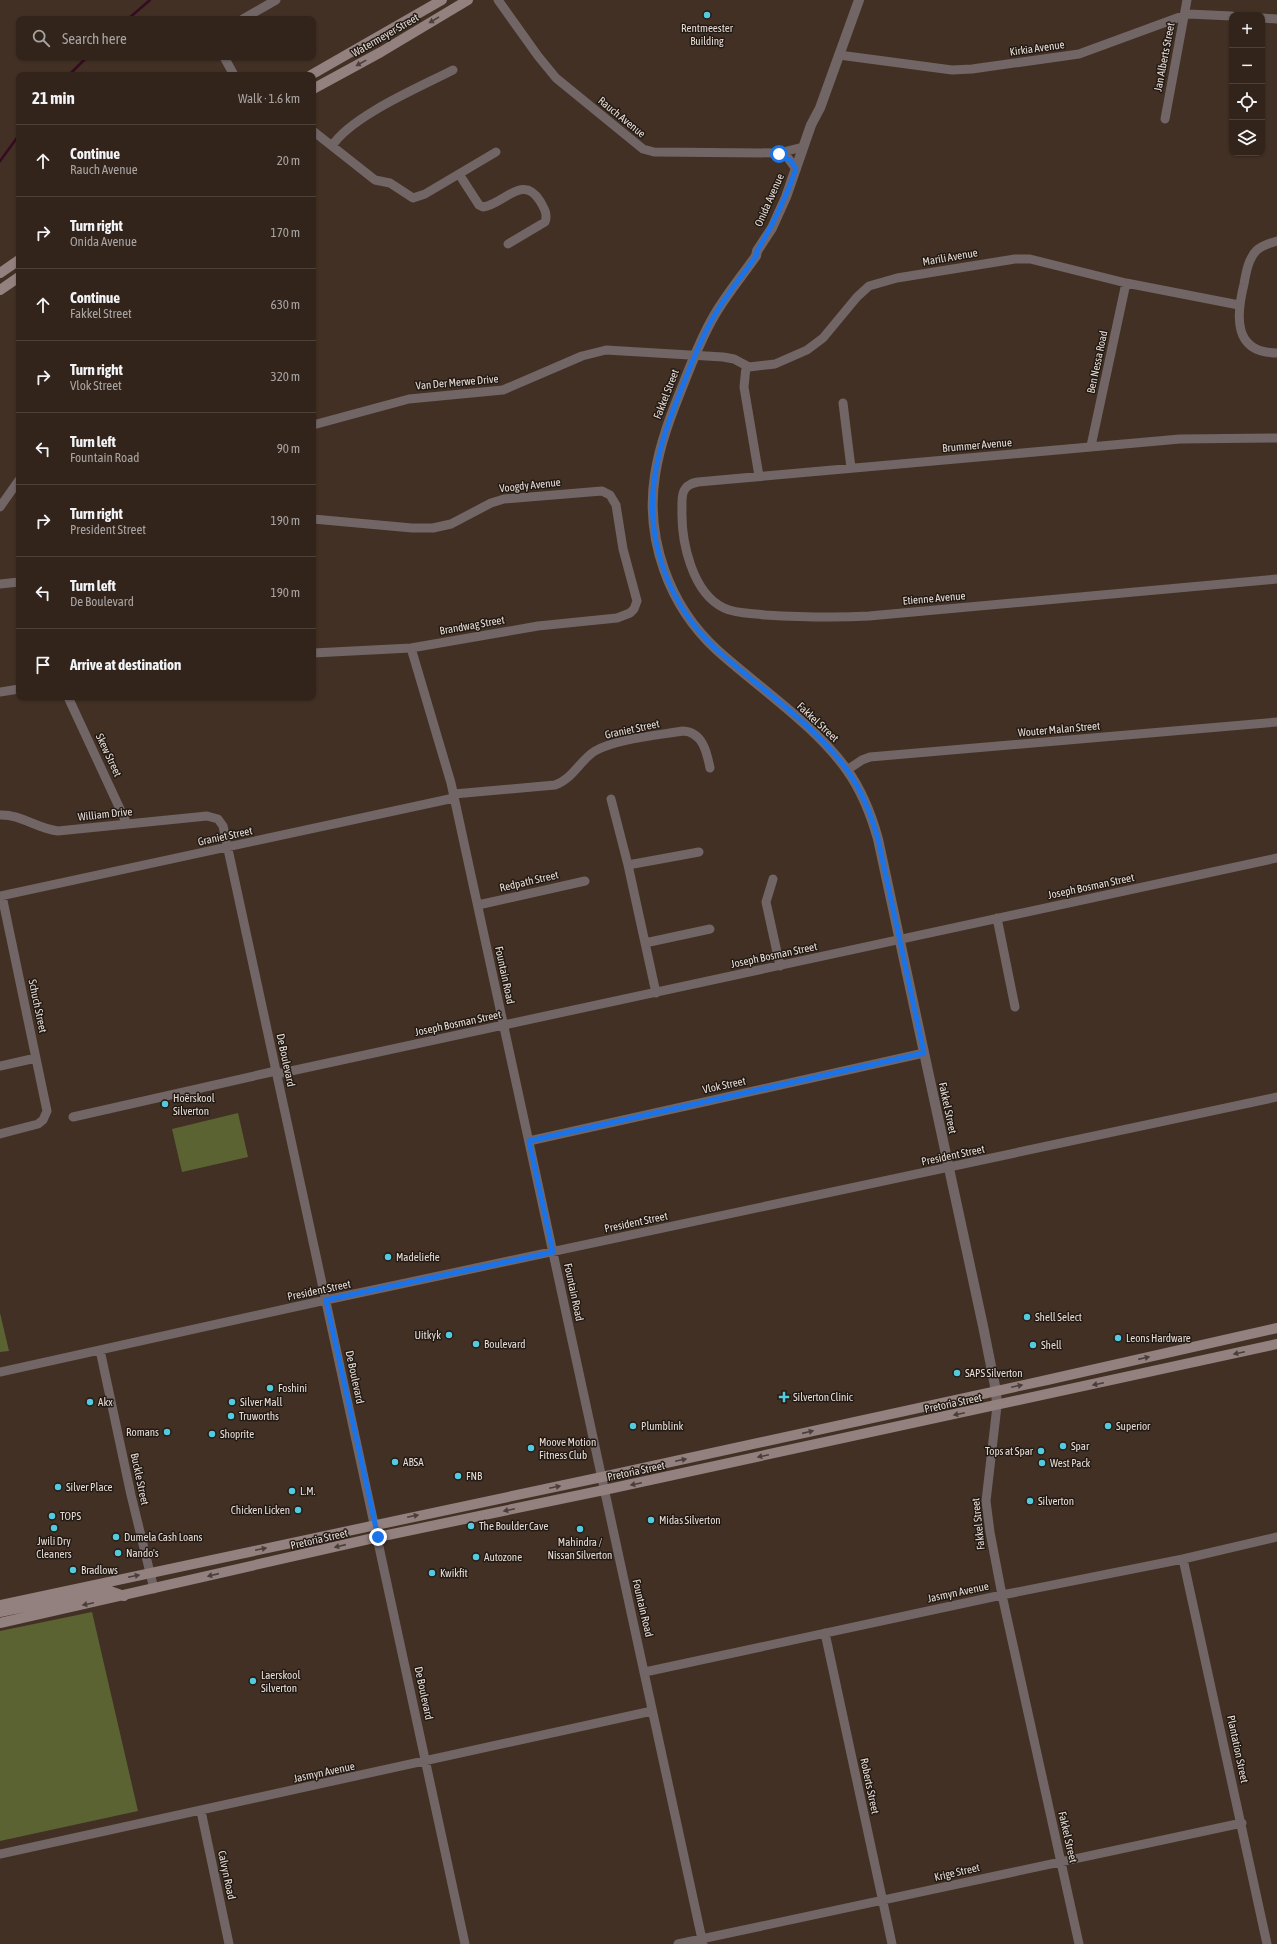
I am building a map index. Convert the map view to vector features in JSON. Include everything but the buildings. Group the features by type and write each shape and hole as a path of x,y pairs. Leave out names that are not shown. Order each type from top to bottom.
{"main road":[{"name":"Watermeyer Street","path":"316,72 442,0"},
{"name":"Watermeyer Street","path":"316,87 381,52 468,0"},
{"path":"0,273 16,262"},
{"path":"0,290 16,279"},
{"name":"Pretoria Street","path":"0,1605 375,1524 602,1477 1277,1328"},
{"name":"Pretoria Street","path":"0,1623 378,1537 1274,1346"},
{"path":"0,1612 101,1591 115,1592 124,1596"}],"street":[{"path":"247,16 276,0"},
{"name":"Rauch Avenue","path":"498,0 538,56 556,78 639,147 654,152 779,154 803,147"},
{"name":"Onida Avenue","path":"756,256 757,251 778,216 803,147 815,116 820,108 840,55 859,0"},
{"name":"Jan Alberts Street","path":"1165,119 1187,0"},
{"name":"Kirkia Avenue","path":"840,55 952,70 984,68 1078,54 1184,15 1196,13 1229,16"},
{"path":"1265,18 1277,19"},
{"path":"226,60 232,72"},
{"path":"332,146 342,132 357,122 453,70"},
{"name":"Onida Avenue","path":"694,356 713,317 756,256 766,248 784,217 817,129 820,108"},
{"path":"316,133 377,181 390,183 414,198 419,198 496,152"},
{"path":"779,154 791,161 796,169"},
{"path":"459,174 479,205 483,207 524,188 532,191 537,196 546,212 545,222 508,244"},
{"path":"1277,241 1262,247 1255,253 1248,268 1239,305 1238,324 1244,339 1261,351 1277,353"},
{"name":"Marili Avenue","path":"746,367 775,364 807,350 823,338 863,291 875,284 897,278 1010,260 1026,258 1126,283 1239,305"},
{"name":"Ben Nessa Road","path":"1091,446 1126,283"},
{"name":"Van Der Merwe Drive","path":"316,424 409,399 503,390 582,356 606,350 694,356"},
{"path":"694,356 730,358 746,367 744,387 759,476"},
{"name":"Fakkel Street","path":"694,356 668,423 655,475 653,520 657,545 665,573 683,610 704,638 818,737 847,770 862,796 872,818 996,1390 997,1406 986,1501 990,1532 1002,1594 1080,1944"},
{"path":"842,403 851,468"},
{"name":"Brummer Avenue","path":"684,490 687,486 698,482 1091,446 1210,438 1277,438"},
{"path":"0,507 16,484"},
{"name":"Etienne Avenue","path":"684,490 682,501 682,530 687,554 706,594 717,604 734,612 803,617 854,617 1277,578"},
{"name":"Voogdy Avenue","path":"316,519 412,528 433,528 451,524 490,503 504,499 602,491 610,495 616,505 623,549 636,592 636,604 633,611"},
{"path":"0,584 16,582"},
{"name":"Brandwag Street","path":"316,653 411,648 533,627 617,618 626,616 633,611"},
{"name":"Fountain Road","path":"411,648 454,796 703,1941"},
{"path":"0,692 16,689"},
{"name":"Skew Street","path":"69,700 127,824"},
{"name":"Wouter Malan Street","path":"847,770 862,760 870,757 1277,722"},
{"name":"Graniet Street","path":"1,896 454,796 555,785 564,781 588,756 597,750 617,743 683,730 690,732 700,739 706,751 710,768"},
{"path":"611,799 628,865 656,992"},
{"name":"William Drive","path":"0,815 16,817 47,829 58,831 207,816 215,818"},
{"name":"De Boulevard","path":"215,818 223,826 228,847 466,1944"},
{"path":"628,865 698,852"},
{"name":"Joseph Bosman Street","path":"73,1117 1277,858"},
{"path":"773,879 766,902 780,966"},
{"name":"Redpath Street","path":"478,905 585,881"},
{"name":"Schuch Street","path":"0,1134 35,1126 43,1120 47,1108 1,896"},
{"path":"997,918 1015,1007"},
{"path":"645,943 710,929"},
{"name":"Vlok Street","path":"529,1141 924,1053"},
{"path":"0,1066 36,1058"},
{"name":"President Street","path":"0,1372 326,1300 1277,1097"},
{"name":"Buckle Street","path":"100,1350 149,1573 154,1589"},
{"name":"Jasmyn Avenue","path":"645,1672 1002,1594 1183,1559 1277,1538"},
{"name":"Plantation Street","path":"1183,1559 1267,1944"},
{"name":"Roberts Street","path":"825,1633 892,1944"},
{"name":"Jasmyn Avenue","path":"0,1854 652,1711"},
{"name":"Calvyn Road","path":"201,1811 229,1944"},
{"name":"Krige Street","path":"678,1944 703,1941 1061,1861 1242,1824"}],"green space":[{"path":"238,1113 248,1157 182,1172 172,1129"},
{"path":"0,1313 9,1351 0,1352"},
{"path":"92,1612 138,1811 0,1841 0,1631"}],"waterway":[{"path":"131,16 150,0"},
{"path":"72,72 84,60"},
{"path":"0,161 16,139"}],"place":[{"name":"Rentmeester Building","path":"707,15"},
{"name":"Hoërskool Silverton","path":"165,1104"},
{"name":"Madeliefie","path":"388,1257"},
{"name":"Shell Select","path":"1027,1317"},
{"name":"Uitkyk","path":"449,1335"},
{"name":"Leons Hardware","path":"1118,1338"},
{"name":"Boulevard","path":"476,1344"},
{"name":"Shell","path":"1033,1345"},
{"name":"SAPS Silverton","path":"957,1373"},
{"name":"Foshini","path":"270,1388"},
{"name":"Silverton Clinic","path":"784,1397"},
{"name":"Akx","path":"90,1402"},
{"name":"Silver Mall","path":"232,1402"},
{"name":"Truworths","path":"231,1416"},
{"name":"Plumblink","path":"633,1426"},
{"name":"Superior","path":"1108,1426"},
{"name":"Romans","path":"167,1432"},
{"name":"Shoprite","path":"212,1434"},
{"name":"Spar","path":"1063,1446"},
{"name":"Moove Motion Fitness Club","path":"531,1448"},
{"name":"Tops at Spar","path":"1041,1451"},
{"name":"ABSA","path":"395,1462"},
{"name":"West Pack","path":"1042,1463"},
{"name":"FNB","path":"458,1476"},
{"name":"Silver Place","path":"58,1487"},
{"name":"L.M.","path":"292,1491"},
{"name":"Silverton","path":"1030,1501"},
{"name":"Chicken Licken","path":"298,1510"},
{"name":"TOPS","path":"52,1516"},
{"name":"Midas Silverton","path":"651,1520"},
{"name":"The Boulder Cave","path":"471,1526"},
{"name":"Jwili Dry Cleaners","path":"54,1528"},
{"name":"Mahindra / Nissan Silverton","path":"580,1529"},
{"name":"Dumela Cash Loans","path":"116,1537"},
{"name":"Nando's","path":"118,1553"},
{"name":"Autozone","path":"476,1557"},
{"name":"Bradlows","path":"73,1570"},
{"name":"Kwikfit","path":"432,1573"},
{"name":"Laerskool Silverton","path":"253,1681"}],"route":[{"path":"378,1537 326,1300 553,1252 529,1141 924,1053 878,839 870,811 847,770 835,754 809,729 704,638 683,610 674,595 665,573 657,545 652,502 655,475 668,423 694,356 713,317 756,256 757,251 772,228 786,197 796,169 788,158 779,154"}]}
